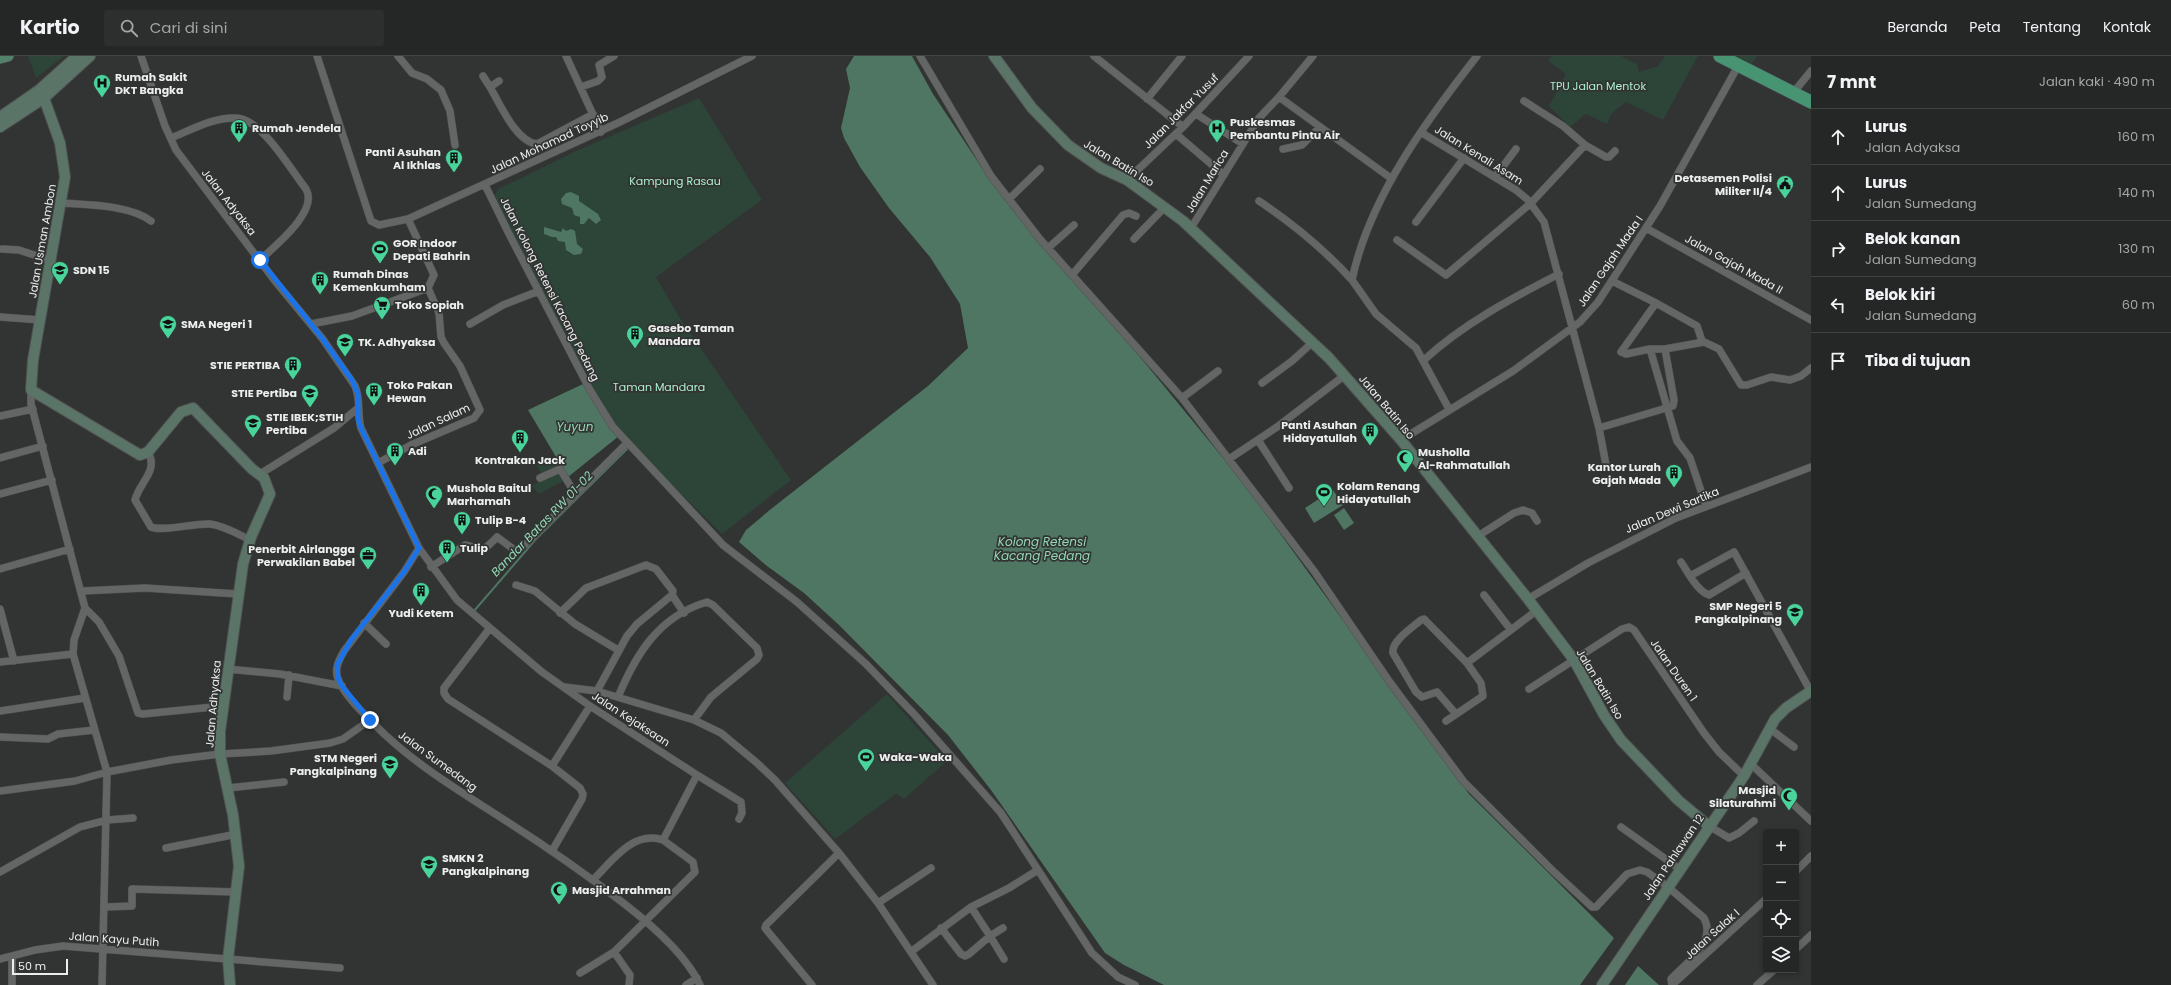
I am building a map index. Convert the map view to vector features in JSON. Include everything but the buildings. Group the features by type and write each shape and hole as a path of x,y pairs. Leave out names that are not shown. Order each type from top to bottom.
{"highway":[{"path":"1720,56 1811,102"}],"main road":[{"path":"0,58 8,56"}],"street":[{"path":"0,117 33,95 76,56"},
{"path":"0,127 44,98 90,56"},
{"name":"Jalan Adyaksa","path":"142,56 171,138 186,163 311,324 355,386 359,400 358,408"},
{"name":"Jalan Mohamad Toyyib","path":"317,56 372,221 379,226 408,219 486,185 601,132 746,57"},
{"path":"398,56 412,73 428,79 441,90 450,111 456,145"},
{"path":"566,56 601,132"},
{"path":"581,87 600,80 602,77 599,65 614,56"},
{"path":"920,56 991,176 1048,248 1182,398 1314,572 1390,681 1464,782 1553,871 1592,907 1596,907 1627,874 1634,871 1647,872 1668,887 1704,918 1708,931 1702,946 1671,979 1672,985"},
{"name":"Jalan Batin Iso","path":"994,56 1032,108 1068,145 1101,168 1127,180 1191,228 1313,342 1345,375 1401,440 1528,599 1574,660 1604,715 1621,740 1678,800 1709,826"},
{"path":"1094,56 1183,127"},
{"path":"1147,99 1182,56"},
{"name":"Jalan Jakfar Yusuf","path":"1127,180 1196,114 1249,56"},
{"path":"1313,56 1279,97 1392,179"},
{"name":"Jalan Kenali Asam","path":"1352,280 1360,248 1374,213 1392,179 1444,99 1477,56"},
{"name":"Jalan Gajah Mada I","path":"1401,440 1449,409 1513,371 1573,329 1598,302 1646,228 1686,162 1738,66"},
{"path":"1793,93 1811,72"},
{"path":"482,76 511,123 526,141 536,144 593,114"},
{"path":"490,88 499,81"},
{"name":"Jalan Marica","path":"1191,228 1242,144 1260,118 1279,97"},
{"name":"Jalan Usman Ambon","path":"44,98 64,158 65,177 52,261 33,360 31,390 33,409 82,591 85,608"},
{"path":"1524,101 1563,126 1585,145 1606,157 1610,156 1615,151"},
{"path":"1196,114 1242,144"},
{"path":"171,138 207,123 226,119 243,119 252,123 262,132 306,189 309,194 309,201 302,217 260,260"},
{"path":"1283,149 1302,145 1320,127"},
{"name":"Jalan Kenali Asam","path":"1422,132 1516,190 1531,203 1540,215 1547,229 1559,274 1599,428 1606,465"},
{"path":"1176,134 1224,175"},
{"path":"1397,240 1446,275 1531,203 1585,145"},
{"path":"1495,177 1516,149"},
{"path":"1416,222 1464,158"},
{"path":"1009,199 1040,169"},
{"name":"Jalan Kolong Retensi Kacang Pedang","path":"486,185 508,232 594,397 613,427 723,546 797,602 866,664 898,697 962,766 1001,813 1092,953 1118,977 1135,985"},
{"path":"1259,201 1298,228 1330,257 1352,280 1376,314 1416,348 1424,360 1449,409"},
{"path":"62,203 127,211 144,216 151,221"},
{"path":"1134,239 1165,207"},
{"path":"1072,275 1123,215 1129,213 1136,216"},
{"path":"311,324 352,316 428,288 434,275 408,219"},
{"path":"1048,248 1074,225"},
{"name":"Jalan Gajah Mada II","path":"1646,228 1811,320"},
{"path":"2,249 20,250 52,261"},
{"path":"1424,360 1436,349 1478,320 1559,274"},
{"path":"1612,281 1656,303 1698,327 1700,338 1704,342 1719,349 1738,381 1743,386 1771,377 1790,380 1801,376 1811,368"},
{"name":"Jalan Salam","path":"378,463 411,445 474,418 479,412 479,406 460,366 441,337 439,313 428,288"},
{"path":"470,324 503,305 539,291"},
{"path":"1656,303 1621,352 1626,354 1650,349 1665,349 1704,342"},
{"path":"0,317 41,320"},
{"path":"1262,383 1292,361 1313,342"},
{"path":"1650,349 1666,409 1677,441 1690,458 1706,506"},
{"path":"1599,428 1673,406 1674,400 1665,349"},
{"path":"1182,398 1218,371"},
{"path":"1229,459 1301,410 1345,375"},
{"path":"31,390 140,455 148,452 181,412 193,408 252,469 262,476 334,428 358,408"},
{"path":"358,408 361,428 419,548"},
{"path":"0,416 33,409"},
{"path":"1258,440 1289,488"},
{"path":"431,567 465,545 481,550 485,549 497,537 516,551 521,549 627,443"},
{"path":"0,458 43,446"},
{"path":"148,452 152,461 151,470 139,489 135,500 152,527 161,529 178,526 210,524 226,529 250,540"},
{"name":"Jalan Dewi Sartika","path":"1528,599 1629,540 1676,518 1811,467"},
{"path":"540,478 560,469 576,495"},
{"name":"Jalan Adhyaksa","path":"230,985 228,959 240,866 228,788 220,754 223,706 243,564 250,540 270,494 262,476"},
{"path":"0,494 52,480"},
{"path":"1478,536 1514,513 1523,510 1532,513 1537,521"},
{"name":"Jalan Kejaksaan","path":"419,548 431,567 457,600 490,628 562,687 741,802 742,813 739,819"},
{"name":"Jalan Sumedang","path":"419,548 404,572 364,623 339,660 337,671 342,686 370,720 398,748 552,851 647,921 672,946 698,981"},
{"path":"0,569 70,549"},
{"path":"1690,576 1733,552 1811,692"},
{"path":"1681,562 1690,576 1709,595 1746,573"},
{"path":"560,613 586,588 646,565 656,569 673,591 672,596 684,613"},
{"path":"516,585 535,591 560,613 592,636 618,650"},
{"path":"82,591 145,588 238,594"},
{"path":"1484,595 1511,630"},
{"path":"597,691 618,650 637,624 672,596"},
{"path":"618,697 631,669 650,637 664,625 707,602 713,605 757,648 758,655 757,660 711,697 694,720"},
{"path":"102,985 107,820 106,772 73,654 74,640 85,608 104,629 119,656 138,713 143,714 223,706"},
{"path":"0,609 14,661"},
{"path":"1467,663 1536,611"},
{"path":"1446,721 1483,696 1481,683 1467,663 1424,619 1421,620 1402,636 1392,650 1420,696 1437,692 1456,714"},
{"path":"364,623 386,644"},
{"name":"Jalan Duren 1","path":"1574,660 1622,628 1627,626 1632,628 1704,733 1719,752 1744,776"},
{"path":"490,628 444,688 444,693 448,699 552,766 580,788 583,794 582,799 552,851"},
{"path":"0,662 73,654"},
{"path":"1529,689 1574,660"},
{"path":"227,669 289,675 342,686"},
{"path":"287,697 289,675"},
{"path":"562,687 597,691 618,697 694,720 721,733 757,763 839,853 878,903 912,951 933,985"},
{"name":"Jalan Pahlawan 12","path":"1602,985 1744,776 1770,728 1780,713 1811,692"},
{"path":"0,711 85,698"},
{"path":"552,766 590,706"},
{"path":"0,791 75,781 106,772 220,754 271,751 330,743 343,739 370,720"},
{"path":"1770,728 1794,747"},
{"path":"0,737 48,739 58,734 94,730"},
{"path":"1751,764 1811,821"},
{"path":"663,840 697,775"},
{"path":"228,788 284,782"},
{"path":"0,872 80,827 107,820 133,818"},
{"path":"1709,826 1730,838 1754,821"},
{"path":"1621,827 1681,870"},
{"path":"166,848 236,834"},
{"path":"580,973 614,952 695,872 693,862 663,840 654,837 632,842 593,880"},
{"path":"812,985 765,928 766,925 839,853"},
{"path":"1799,868 1811,856"},
{"path":"878,903 931,868"},
{"path":"912,951 971,907 1009,888 1038,870"},
{"path":"105,907 132,906 132,889 236,892"},
{"name":"Jalan Salak I","path":"1672,985 1764,901"},
{"path":"971,907 1004,959"},
{"path":"941,928 961,954 965,956 990,936 1003,928"},
{"path":"1799,946 1811,935"},
{"name":"Jalan Kayu Putih","path":"0,959 52,947 104,949 340,968"},
{"path":"614,952 630,975 629,985"},
{"path":"12,956 12,985"},
{"path":"1758,985 1771,973"},
{"path":"686,985 698,981"}],"green space":[{"path":"28,56 64,56 36,78"},
{"name":"TPU Jalan Mentok","path":"1552,56 1621,56 1637,64 1639,72 1658,66 1665,56 1698,56 1663,120 1626,102 1611,114 1607,124 1586,114 1570,127 1549,106 1566,74 1548,61"},
{"path":"1737,56 1757,56 1752,64"},
{"name":"Taman Mandara","path":"699,98 762,200 656,277 678,315 791,480 722,534 634,448 615,425 596,396 496,201 495,194 498,189 576,151"},
{"path":"551,456 557,468 543,476 536,465"},
{"path":"559,470 565,480 539,494 532,486"},
{"name":"Waka-Waka","path":"887,694 947,761 904,799 896,794 835,839 785,783"}],"water":[{"name":"Kolong Retensi Kacang Pedang","path":"854,56 912,56 933,94 988,177 1037,239 1136,352 1242,481 1469,794 1614,938 1580,985 1164,985 1124,965 1105,953 991,790 948,735 839,625 804,593 767,566 739,542 746,530 928,386 968,348 960,304 930,257 889,208 860,167 844,138 841,128 850,88 846,69"},
{"path":"571,192 579,196 579,201 598,214 601,220 596,224 589,218 584,224 580,224 580,217 574,215 572,208 562,204 561,199 566,193"},
{"path":"544,227 561,232 563,228 566,231 571,229 575,231 577,244 583,249 581,254 574,255 566,250 565,242 558,241 556,237 544,234"},
{"name":"Yuyun","path":"583,384 619,436 568,477 528,410"},
{"name":"Kolam Renang Hidayatullah","path":"1333,490 1343,505 1314,523 1305,508"},
{"name":"Kolam Renang Hidayatullah","path":"1344,508 1354,523 1344,530 1334,515"},
{"path":"1638,966 1659,985 1625,985"}],"waterway":[{"name":"Bandar Batas RW 01-02","path":"474,611 536,539 627,449"}],"place":[{"name":"Rumah Sakit DKT Bangka","path":"102,98"},
{"name":"Rumah Jendela","path":"239,143"},
{"name":"Puskesmas Pembantu Pintu Air","path":"1217,143"},
{"name":"Panti Asuhan Al Ikhlas","path":"454,173"},
{"name":"Detasemen Polisi Militer II/4","path":"1785,199"},
{"name":"GOR Indoor Depati Bahrin","path":"380,264"},
{"name":"SDN 15","path":"60,285"},
{"name":"Rumah Dinas Kemenkumham","path":"320,295"},
{"name":"Toko Sopiah","path":"382,320"},
{"name":"SMA Negeri 1","path":"168,339"},
{"name":"Gasebo Taman Mandara","path":"635,349"},
{"name":"TK. Adhyaksa","path":"345,357"},
{"name":"STIE PERTIBA","path":"293,380"},
{"name":"Toko Pakan Hewan","path":"374,406"},
{"name":"STIE Pertiba","path":"310,408"},
{"name":"STIE IBEK;STIH Pertiba","path":"253,438"},
{"name":"Panti Asuhan Hidayatullah","path":"1370,446"},
{"name":"Kontrakan Jack","path":"520,453"},
{"name":"Adi","path":"395,466"},
{"name":"Musholla Al-Rahmatullah","path":"1405,473"},
{"name":"Kantor Lurah Gajah Mada","path":"1674,488"},
{"name":"Kolam Renang Hidayatullah","path":"1324,507"},
{"name":"Mushola Baitul Marhamah","path":"434,509"},
{"name":"Tulip B-4","path":"462,535"},
{"name":"Tulip","path":"447,563"},
{"name":"Penerbit Airlangga Perwakilan Babel","path":"368,570"},
{"name":"Yudi Ketem","path":"421,606"},
{"name":"SMP Negeri 5 Pangkalpinang","path":"1795,627"},
{"name":"Waka-Waka","path":"866,772"},
{"name":"STM Negeri Pangkalpinang","path":"390,779"},
{"name":"Masjid Silaturahmi","path":"1789,811"},
{"name":"SMKN 2 Pangkalpinang","path":"429,879"},
{"name":"Masjid Arrahman","path":"559,905"}],"route":[{"path":"260,260 286,295 322,338 336,360 352,380 358,394 358,419 361,428 419,548 412,562 351,640 337,665 338,678 342,686 370,720"}],"park label":[{"name":"Kampung Rasau","path":"675,181"}]}
